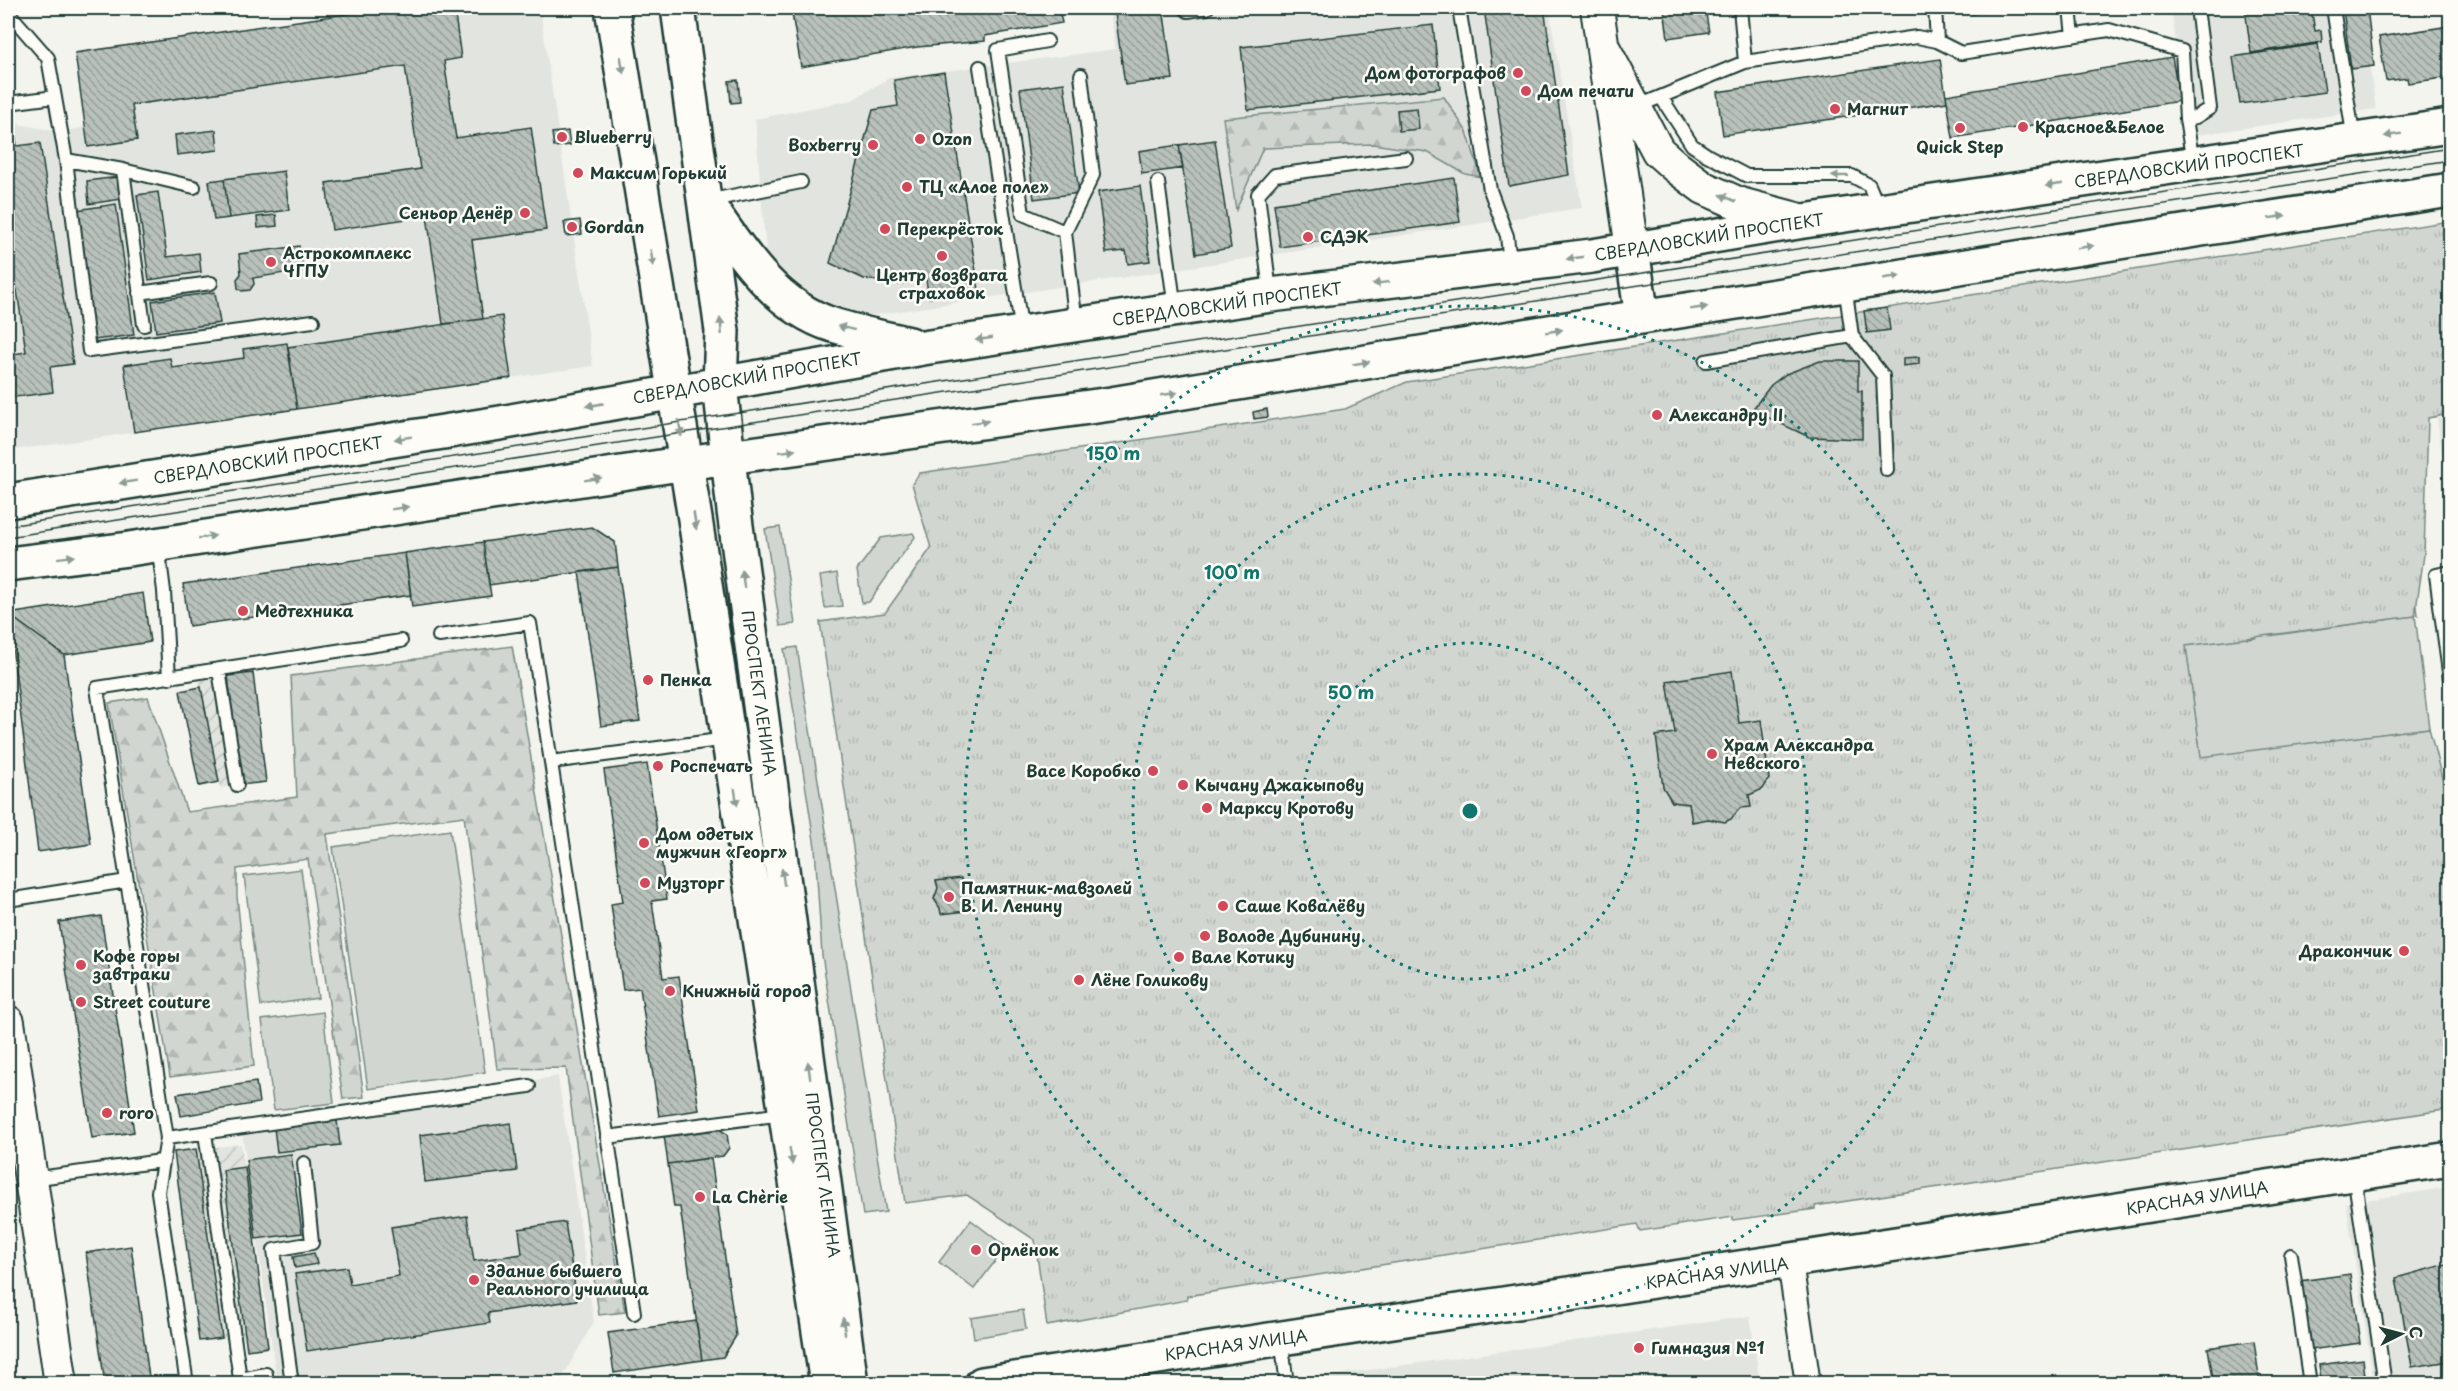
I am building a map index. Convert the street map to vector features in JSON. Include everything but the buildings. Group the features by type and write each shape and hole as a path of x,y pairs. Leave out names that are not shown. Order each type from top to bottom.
{"main road":[{"name":"ПРОСПЕКТ ЛЕНИНА","path":"612,8 686,463 827,1383"},
{"name":"ПРОСПЕКТ ЛЕНИНА","path":"678,8 722,331 720,385 729,458 852,1383"},
{"name":"СВЕРДЛОВСКИЙ ПРОСПЕКТ","path":"8,501 674,393 792,369 923,348 1270,295 1510,268 1804,221 2194,166 2451,126"},
{"path":"8,564 158,545 686,463 1111,404 1845,284 2451,190"},
{"path":"706,202 743,256 771,286 803,311 832,325 923,348"},
{"path":"1632,249 1642,317"},
{"name":"КРАСНАЯ УЛИЦА","path":"982,1383 1093,1375 1281,1338 1791,1262 2451,1159"}],"street":[{"path":"1597,8 1632,249"},
{"path":"1603,47 1648,102 1658,151 1704,188 1740,204 1804,221"},
{"path":"8,1022 61,1383"},
{"path":"1791,1262 1808,1383"}],"lane":[{"path":"1185,8 1188,10 1207,8"},
{"path":"1459,8 1490,190 1507,236 1510,268"},
{"path":"1740,8 1745,62"},
{"path":"1935,8 1937,42"},
{"path":"2070,8 2073,36"},
{"path":"2186,119 2196,117 2210,108 2197,8"},
{"path":"2333,8 2354,141"},
{"path":"8,12 48,58 66,160 89,351 313,321"},
{"path":"1879,210 1869,185 1852,176 1747,176 1692,145 1648,102 1745,62 1917,37 1937,42 1961,53 2109,30 2182,51 2186,119 2194,166"},
{"path":"1047,41 998,50 1023,214 1065,232"},
{"path":"980,67 1022,333"},
{"path":"1076,326 1065,232 1093,175 1082,75"},
{"path":"8,103 55,97"},
{"path":"1270,295 1258,194 1275,175 1406,158"},
{"path":"66,160 123,170 194,187"},
{"path":"123,170 144,325"},
{"path":"706,202 801,182"},
{"path":"1158,182 1176,310"},
{"path":"140,293 211,283"},
{"path":"1845,284 1852,336 1882,376 1887,470"},
{"path":"1706,361 1852,336"},
{"path":"158,545 164,591 169,678"},
{"path":"2451,572 2436,575 2451,680"},
{"path":"439,636 530,623 634,1313"},
{"path":"187,1383 158,1192 161,1161 167,1138 97,688 401,641"},
{"path":"219,670 237,785"},
{"path":"550,762 727,739"},
{"path":"8,900 127,881"},
{"path":"167,1138 529,1086"},
{"path":"607,1137 784,1113"},
{"path":"205,1133 240,1379 266,1374 267,1383"},
{"path":"31,1179 161,1161"},
{"path":"292,1383 274,1250 312,1243 304,1163"},
{"path":"2354,1174 2385,1383"},
{"path":"2291,1255 2310,1383"},
{"path":"1281,1338 1287,1383"}],"shaded area":[{"path":"388,8 540,8 593,366 8,451 8,122 61,132 85,127 75,53"},
{"path":"1109,8 1549,8 1582,208 861,317 836,312 796,287 766,254 755,119 852,100 889,78 1116,49"},
{"path":"2171,8 2361,8 2376,109 2190,136"},
{"path":"2450,417 2450,511 2437,419"},
{"path":"253,673 266,782 220,788 219,782 199,786 180,691 200,687 199,680"},
{"path":"558,1076 594,1322 559,1383 277,1383 242,1132"},
{"path":"241,1144 268,1347 247,1350 245,1337 199,1341 174,1152"},
{"path":"2450,1187 2450,1383 2374,1383 2346,1203"},
{"name":"Гимназия №1","path":"1750,1316 1760,1383 1280,1384 1298,1380"}],"green space":[{"path":"1444,97 1467,132 1481,177 1465,174 1427,152 1373,144 1263,148 1236,210 1223,118"},
{"path":"2450,221 2450,414 2428,418 2424,555 2415,616 2186,646 2201,757 2429,728 2445,790 2450,791 2450,1109 1815,1206 1815,1209 1733,1220 1733,1217 1640,1231 1637,1224 1187,1296 1187,1300 1047,1326 1035,1240 967,1195 905,1203 820,622 885,613 931,548 912,484 920,473 1345,409 1407,382"},
{"path":"780,527 795,624 780,626 765,529"},
{"path":"913,533 915,537 869,602 862,603 857,570 881,538"},
{"path":"2412,566 2418,615 2415,615 2429,728 2201,758 2186,649 2171,786 2159,657 2240,589 2247,639 2255,638 2248,588 2351,622 2268,636 2390,619"},
{"path":"837,573 842,606 825,608 820,576"},
{"path":"512,646 625,1312 599,1315 566,1068 497,1069 464,816 327,834 364,1097 343,1099 308,859 237,869 237,896 254,1066 170,1077 109,703 148,697 187,812 297,797 291,676"},
{"path":"797,647 886,1212 863,1215 822,955 815,847 784,649"},
{"path":"450,830 485,1072 368,1089 333,847"},
{"path":"301,869 318,998 261,1006 244,876"},
{"path":"323,1012 334,1103 274,1110 262,1020"},
{"path":"971,1220 1006,1247 974,1289 939,1262"},
{"path":"1023,1310 1026,1329 974,1338 971,1318"}],"tram line":[{"path":"8,526 2450,148"},
{"path":"8,537 2450,160"}],"place":[{"name":"Дом фотографов","path":"1518,73"},
{"name":"Дом печати","path":"1526,91"},
{"name":"Магнит","path":"1835,109"},
{"name":"Красное&Белое","path":"2023,127"},
{"name":"Quick Step","path":"1960,128"},
{"name":"Blueberry","path":"562,137"},
{"name":"Ozon","path":"920,139"},
{"name":"Boxberry","path":"873,145"},
{"name":"Максим Горький","path":"578,173"},
{"name":"ТЦ «Алое поле»","path":"907,187"},
{"name":"Сеньор Денёр","path":"525,213"},
{"name":"Gordan","path":"572,227"},
{"name":"Перекрёсток","path":"885,229"},
{"name":"СДЭК","path":"1308,237"},
{"name":"Центр возврата страховок","path":"942,256"},
{"name":"Астрокомплекс ЧГПУ","path":"271,262"},
{"name":"Александру II","path":"1657,415"},
{"name":"Медтехника","path":"243,611"},
{"name":"Пенка","path":"648,680"},
{"name":"Храм Александра Невского","path":"1712,754"},
{"name":"Роспечать","path":"658,766"},
{"name":"Васе Коробко","path":"1153,771"},
{"name":"Кычану Джакыпову","path":"1183,785"},
{"name":"Марксу Кротову","path":"1207,808"},
{"name":"Дом одетых мужчин «Георг»","path":"644,843"},
{"name":"Музторг","path":"645,883"},
{"name":"Памятник-мавзолей В. И. Ленину","path":"949,897"},
{"name":"Саше Ковалёву","path":"1223,906"},
{"name":"Володе Дубинину","path":"1205,936"},
{"name":"Дракончик","path":"2404,951"},
{"name":"Вале Котику","path":"1179,957"},
{"name":"Кофе горы завтраки","path":"81,965"},
{"name":"Лёне Голикову","path":"1079,980"},
{"name":"Книжный город","path":"670,991"},
{"name":"Street couture","path":"81,1002"},
{"name":"roro","path":"107,1113"},
{"name":"La Chèrie","path":"700,1197"},
{"name":"Орлёнок","path":"976,1250"},
{"name":"Здание бывшего Реального училища","path":"474,1280"},
{"name":"Гимназия №1","path":"1639,1348"}]}
